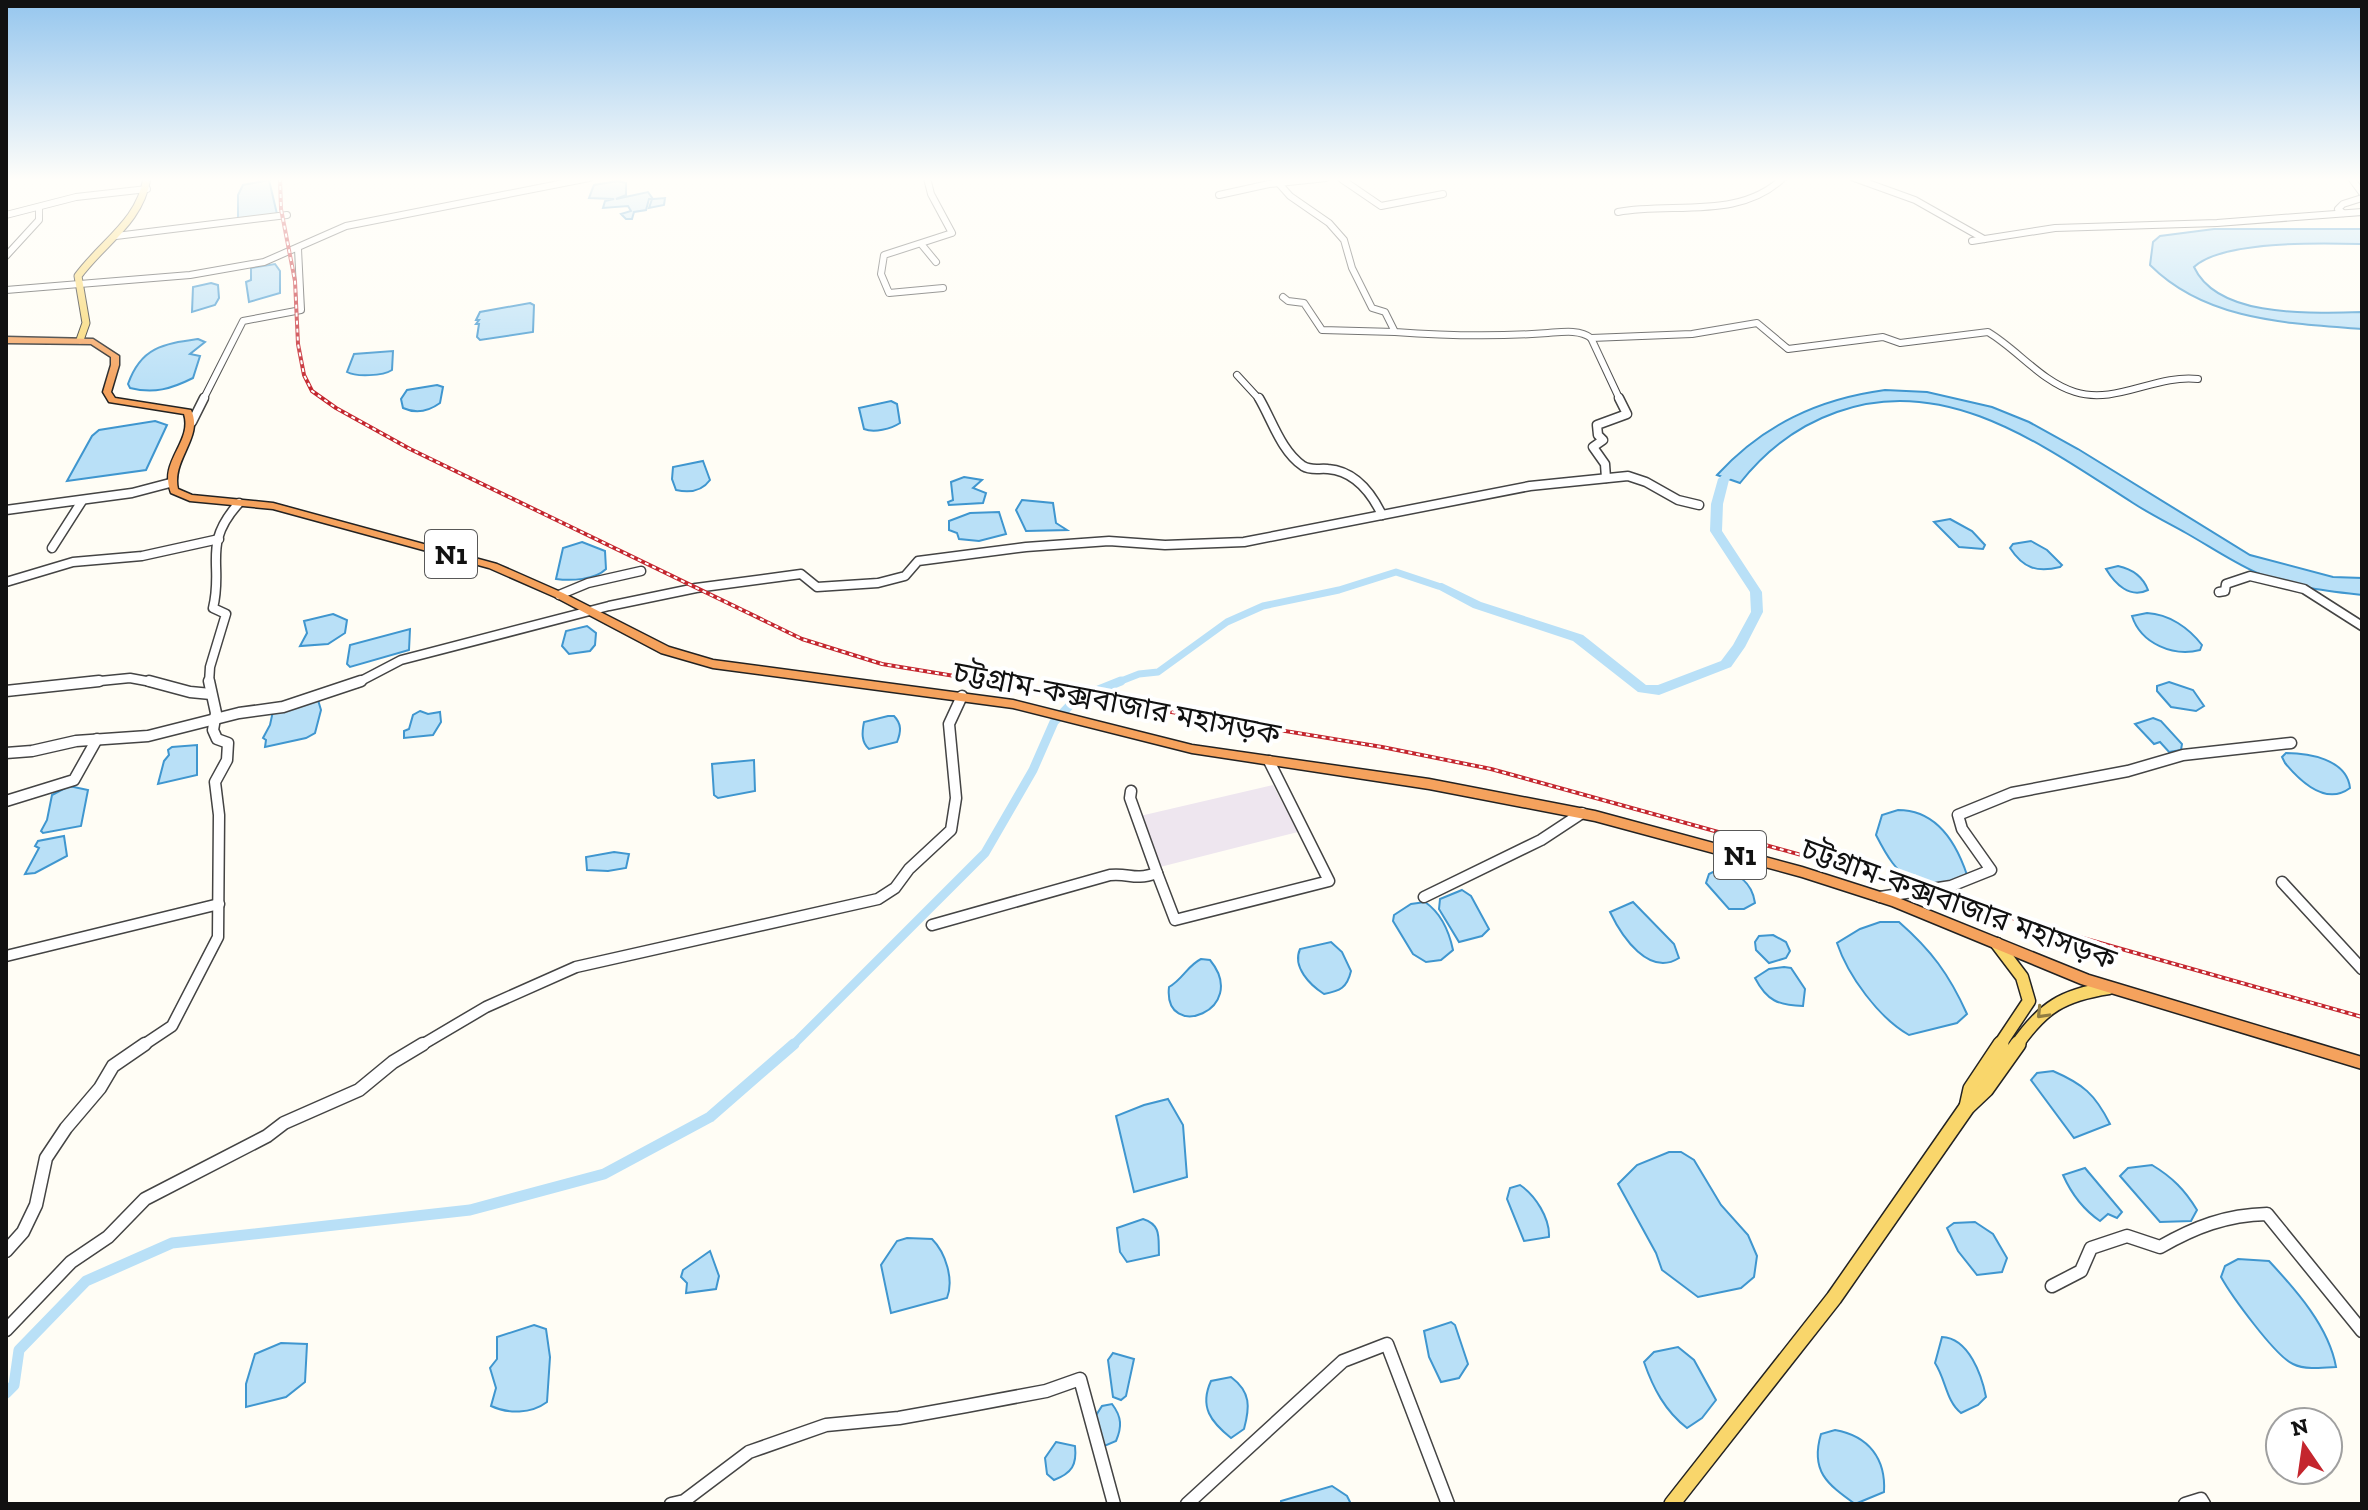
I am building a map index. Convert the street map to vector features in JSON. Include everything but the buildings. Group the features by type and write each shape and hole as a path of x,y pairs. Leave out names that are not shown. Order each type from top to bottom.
{"highway":[{"path":"6,340 93,342 115,356 107,392 112,400 188,412 192,422 177,454 170,483"},
{"name":"চট্টগ্রাম-কক্সবাজার মহাসড়ক","path":"170,483 174,491 190,498 273,506 493,566 559,595 665,650 713,664 1033,708 1192,749 1429,784 1582,813 1802,872 1880,897 2113,988 2362,1063"}],"main road":[{"path":"80,340 86,323 78,276 103,248"},
{"path":"1967,1107 1971,1089 2029,1001 2028,990 2015,963 1997,943"},
{"path":"1672,1504 1834,1298 1967,1107 1987,1092 2036,1018 2051,1003 2076,992 2113,988"}],"street":[{"path":"910,248 883,256 881,274 886,289 891,293 943,288"},
{"path":"925,248 936,262"},
{"path":"1346,248 1352,268 1361,280 1363,294 1372,308 1385,312 1395,332"},
{"path":"6,290 202,273 264,262 298,249 301,310 243,321 192,422"},
{"path":"1283,297 1304,303 1318,328 1325,331 1475,338 1562,332 1586,334 1591,338 1627,414 1597,425 1598,435 1603,440 1593,447 1605,464 1606,478"},
{"path":"1591,338 1692,334 1757,323 1788,349 1883,337 1900,343 1988,332 2072,391 2088,395 2113,393 2172,379 2198,379"},
{"path":"1237,375 1247,380 1272,427 1297,461 1309,470 1340,470 1356,479 1376,501 1382,515"},
{"path":"6,753 97,739 148,736 239,713 283,707 348,688 401,660 645,597 776,575 805,575 821,588 856,586 899,579 918,561 976,553 1109,541 1165,545 1244,542 1554,482 1606,478 1638,477 1679,503 1699,505"},
{"path":"6,510 132,493 170,483"},
{"path":"52,548 82,501"},
{"path":"6,1251 23,1232 36,1205 46,1158 66,1128 100,1088 113,1066 172,1026 218,937 219,815 215,782 227,760 228,743 213,735 216,713 211,694 210,667 226,614 213,608 218,587 213,568 228,515 239,503"},
{"path":"6,582 73,562 142,556 219,539"},
{"path":"559,595 588,583 641,571"},
{"path":"2219,592 2225,591 2226,584 2250,576 2304,589 2362,626"},
{"path":"6,691 76,681 130,678 148,679 156,686 191,694 211,694"},
{"path":"6,1330 71,1262 108,1237 145,1199 267,1136 284,1123 359,1090 393,1062 486,1007 576,967 852,907 878,899 895,888 909,869 951,830 956,798 949,724 962,696"},
{"path":"6,801 74,780 97,739"},
{"path":"1880,897 1928,889 1947,890 1991,870 1962,829 1958,815 1978,803 2056,784 2139,770 2183,755 2291,743"},
{"path":"1131,791 1130,798 1175,920 1329,881 1269,761"},
{"path":"1424,897 1541,840 1582,813"},
{"path":"932,925 1110,875 1120,874 1138,879 1157,873"},
{"path":"2282,882 2362,969"},
{"path":"6,956 219,904"},
{"path":"2052,1286 2081,1271 2091,1248 2127,1236 2160,1247 2210,1220 2234,1214 2267,1214 2362,1331"},
{"path":"1187,1504 1343,1361 1387,1344 1448,1504"},
{"path":"671,1504 684,1501 749,1452 826,1425 899,1418 966,1406 1046,1391 1080,1379 1114,1504"},
{"path":"2185,1504 2201,1499 2204,1504"}],"shaded area":[{"path":"1273,785 1298,832 1160,867 1140,816"}],"water":[{"path":"2152,248 2246,248 2208,258 2194,267 2206,284 2223,296 2245,304 2294,312 2362,312 2362,329 2277,321 2222,308 2172,284 2150,265"},
{"path":"275,264 280,271 280,293 249,302 246,282 251,280 251,268"},
{"path":"211,283 218,285 219,298 215,305 192,312 193,287"},
{"path":"530,303 534,305 533,332 480,340 477,337 479,324 476,324 479,320 476,320 480,312"},
{"path":"198,339 205,342 190,354 200,356 193,378 162,389 147,391 130,388 128,384 133,372 147,355 164,346"},
{"path":"393,351 392,370 388,372 363,375 347,372 354,354"},
{"path":"437,385 443,387 440,403 422,411 403,408 401,399 407,390"},
{"path":"1885,390 1927,392 1992,407 2029,422 2250,555 2333,577 2362,578 2362,595 2294,585 2255,572 2146,511 2029,439 1955,408 1917,401 1877,402 1837,412 1783,440 1740,483 1717,475 1753,442 1793,417 1837,400"},
{"path":"891,401 897,404 900,423 882,430 864,429 859,408"},
{"path":"155,421 167,425 146,470 67,481 92,436 99,430"},
{"path":"703,461 710,480 707,484 695,490 676,490 672,479 673,467"},
{"path":"964,477 982,480 973,488 986,493 983,503 949,505 948,502 953,500 951,482"},
{"path":"1022,500 1053,503 1056,523 1067,530 1026,531 1016,510"},
{"path":"999,512 1006,534 979,541 959,539 957,533 949,530 949,521 970,513"},
{"path":"1950,519 1972,531 1985,545 1983,549 1959,547 1934,522"},
{"path":"2031,541 2047,550 2062,565 2044,569 2031,567 2010,548 2013,544"},
{"path":"582,542 605,551 606,569 589,578 556,579 563,548"},
{"path":"2118,566 2136,574 2148,590 2135,593 2118,585 2106,569"},
{"path":"2147,613 2171,619 2185,628 2202,645 2200,650 2169,650 2151,641 2136,626 2132,616"},
{"path":"333,614 347,620 345,633 328,644 300,646 307,633 304,621"},
{"path":"587,626 596,633 595,645 590,651 569,654 562,646 566,631"},
{"path":"410,629 409,650 350,667 347,664 350,645"},
{"path":"2169,682 2193,690 2204,706 2196,711 2171,707 2157,691 2157,686"},
{"path":"318,700 321,710 315,733 265,747 266,740 263,738 273,711"},
{"path":"420,711 428,714 440,712 441,722 433,735 404,738 404,731 409,729 413,715"},
{"path":"894,716 900,725 897,742 869,749 863,740 864,722"},
{"path":"2153,718 2161,721 2182,744 2181,750 2169,752 2160,742 2154,744 2135,724"},
{"path":"197,745 197,775 158,784 168,750"},
{"path":"2286,753 2315,756 2334,764 2342,770 2350,788 2332,794 2314,789 2285,763 2282,757"},
{"path":"754,760 755,791 718,798 714,795 712,764"},
{"path":"69,786 88,790 81,826 43,833 41,831 47,820 52,795"},
{"path":"1898,810 1923,816 1943,830 1957,851 1967,875 1962,883 1919,882 1900,872 1892,863 1876,835 1882,815"},
{"path":"64,836 67,856 35,873 25,874 39,848 35,846 38,841"},
{"path":"614,852 629,854 626,868 587,870 586,857"},
{"path":"1717,870 1742,879 1751,889 1755,903 1744,909 1729,909 1706,883 1709,874"},
{"path":"1462,890 1471,896 1489,929 1482,936 1459,942 1439,909 1440,899"},
{"path":"1425,902 1447,929 1453,950 1441,960 1426,962 1413,954 1393,921 1394,915 1411,904"},
{"path":"1633,902 1674,944 1679,958 1668,963 1657,962 1629,943 1610,912"},
{"path":"1880,922 1899,922 1938,964 1967,1014 1957,1023 1909,1035 1887,1018 1866,995 1837,943 1860,929"},
{"path":"1773,935 1786,942 1790,951 1786,958 1769,963 1756,950 1755,942 1759,936"},
{"path":"1331,942 1342,952 1351,971 1342,988 1324,994 1304,975 1298,956 1300,949"},
{"path":"1201,959 1210,960 1220,978 1220,993 1213,1005 1203,1013 1190,1016 1179,1013 1171,1004 1169,987"},
{"path":"1791,968 1805,989 1803,1006 1774,1000 1755,978 1769,969"},
{"path":"2053,1071 2087,1091 2110,1124 2074,1138 2031,1080 2037,1073"},
{"path":"1168,1099 1183,1125 1187,1177 1134,1192 1116,1116"},
{"path":"1669,1152 1681,1152 1694,1160 1721,1205 1748,1235 1757,1256 1754,1277 1741,1288 1698,1297 1662,1270 1656,1253 1618,1184 1637,1165"},
{"path":"2152,1165 2178,1184 2197,1210 2191,1221 2160,1222 2120,1176 2128,1168"},
{"path":"2085,1168 2122,1212 2117,1218 2108,1214 2100,1221 2083,1206 2070,1188 2063,1175"},
{"path":"1520,1185 1540,1208 1547,1222 1549,1237 1524,1241 1507,1199 1510,1188"},
{"path":"1143,1219 1156,1229 1159,1255 1127,1262 1120,1252 1117,1228"},
{"path":"1975,1222 1993,1234 2007,1258 2002,1272 1977,1275 1958,1251 1947,1228 1954,1223"},
{"path":"907,1238 932,1239 937,1245 947,1267 949,1291 947,1298 891,1313 881,1265 897,1241"},
{"path":"710,1251 719,1276 716,1289 686,1293 687,1283 681,1277 683,1270"},
{"path":"2238,1259 2269,1261 2279,1272 2319,1324 2336,1367 2314,1368 2293,1364 2265,1338 2221,1277 2225,1266"},
{"path":"1451,1322 1455,1325 1468,1364 1459,1378 1441,1382 1429,1357 1424,1331"},
{"path":"534,1325 546,1329 550,1357 547,1402 519,1412 491,1406 496,1388 490,1368 497,1359 497,1337"},
{"path":"1942,1337 1960,1344 1967,1351 1984,1388 1986,1397 1978,1405 1961,1413 1952,1403 1935,1363"},
{"path":"281,1343 307,1344 305,1382 286,1397 246,1407 246,1384 255,1354"},
{"path":"1678,1347 1694,1360 1716,1400 1702,1418 1687,1428 1661,1398 1644,1362 1654,1352"},
{"path":"1113,1353 1134,1359 1126,1396 1121,1400 1113,1397 1108,1360"},
{"path":"1231,1377 1242,1388 1248,1407 1244,1429 1231,1438 1213,1420 1206,1399 1211,1381"},
{"path":"1112,1404 1119,1418 1119,1431 1116,1441 1102,1447 1093,1420 1102,1406"},
{"path":"1835,1430 1857,1438 1873,1451 1882,1469 1884,1492 1855,1504 1829,1483 1820,1467 1818,1447 1821,1434"},
{"path":"1056,1442 1075,1446 1075,1453 1072,1468 1054,1480 1047,1474 1045,1458"},
{"path":"1332,1486 1347,1496 1351,1504 1281,1504 1281,1501"}],"waterway":[{"path":"1438,586 1477,605 1578,638 1643,689 1659,690 1726,664 1739,647 1757,612 1756,592 1716,531 1717,504 1724,479 1739,465"},
{"path":"1116,683 1139,674 1158,672 1227,622 1263,606 1339,590 1396,572 1438,586"},
{"path":"1116,683 1121,681"},
{"path":"794,1044 985,853 1033,770 1054,722 1076,699 1116,683"},
{"path":"6,1393 14,1385 19,1350 86,1281 172,1243 470,1210 604,1174 710,1117 794,1044"}],"railway":[{"path":"289,248 295,281 298,344 304,375 312,391 336,408 410,449 802,639 882,664 1382,747 1491,769 1823,861 1920,892 2362,1017"}]}
